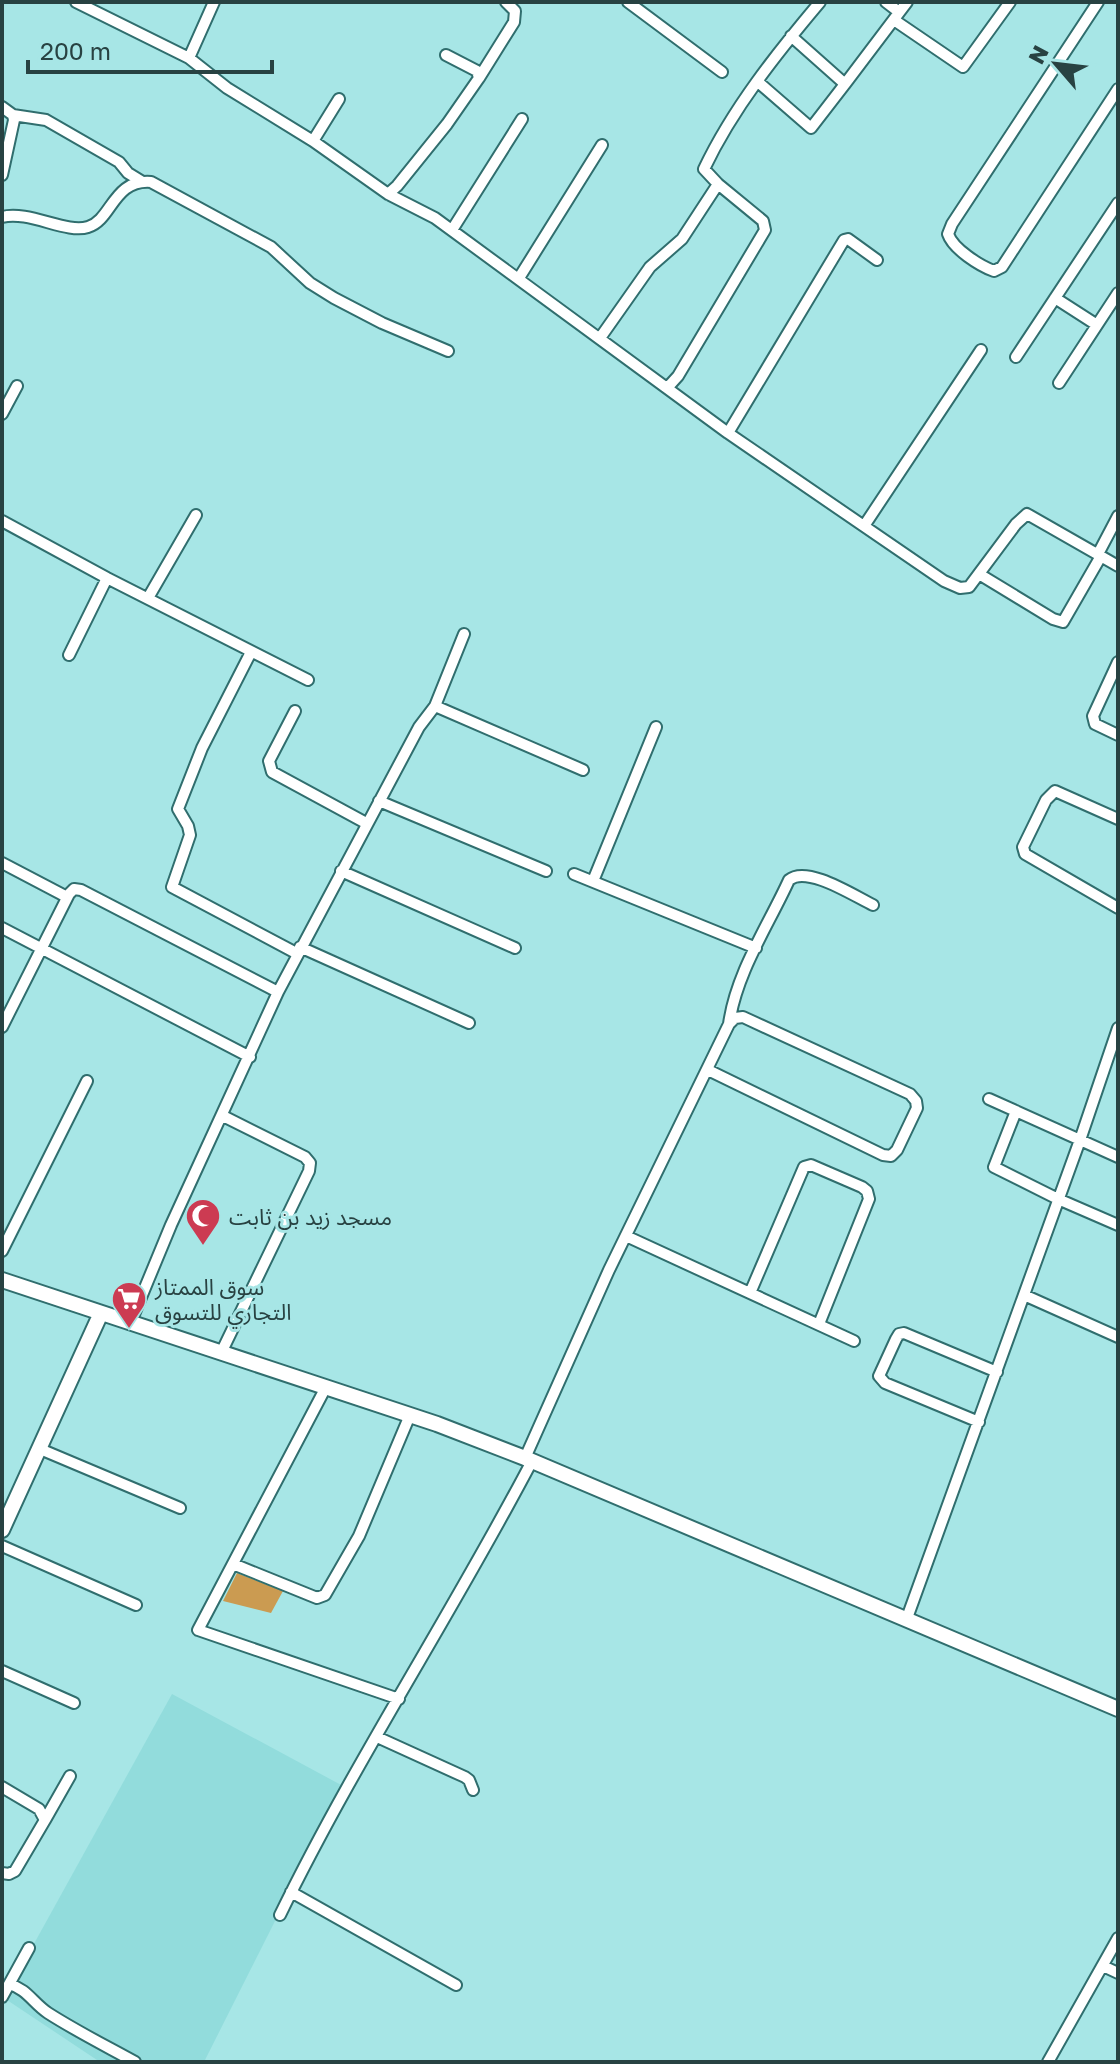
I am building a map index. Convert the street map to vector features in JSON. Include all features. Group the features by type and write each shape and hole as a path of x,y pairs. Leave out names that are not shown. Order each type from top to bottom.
{"main road":[{"path":"2,1280 410,1415 528,1460 1118,1709"},
{"path":"2,1530 101,1313"}],"street":[{"path":"76,2 189,58 227,88 313,141 388,194 435,218 728,433 952,585 967,588 1021,517 1027,514 1118,566"},
{"path":"189,58 214,2"},
{"path":"388,194 447,124 479,78 516,17 515,11 506,2"},
{"path":"628,2 722,72"},
{"path":"668,387 678,376 765,230 763,221 704,169 729,122 791,36 820,2"},
{"path":"886,2 896,16 963,67 1010,2"},
{"path":"758,82 811,128 907,2"},
{"path":"1098,2 952,224 948,234 951,242 984,267 994,271 1002,267 1118,89"},
{"path":"791,36 845,84"},
{"path":"446,55 477,71 479,78"},
{"path":"313,141 339,99"},
{"path":"2,107 13,115 46,120 119,162 128,173 141,181 151,182 169,191 271,247 310,283 334,298 382,323 448,351"},
{"path":"2,175 12,135 13,115"},
{"path":"452,230 522,119"},
{"path":"519,278 602,145"},
{"path":"2,217 17,215 85,229 98,223 113,200 141,181"},
{"path":"600,338 650,267 682,239 718,184"},
{"path":"1016,357 1118,203"},
{"path":"728,433 844,240 848,239 877,260"},
{"path":"1059,383 1118,293"},
{"path":"1055,298 1097,325"},
{"path":"864,526 981,350"},
{"path":"2,414 17,386"},
{"path":"148,598 196,515"},
{"path":"979,574 1063,622 1118,516"},
{"path":"2,522 308,680"},
{"path":"69,655 107,578"},
{"path":"130,1324 171,1225 278,992 366,823 419,727 435,706 464,634"},
{"path":"251,652 202,748 178,809 190,835 172,887 299,951 469,1023"},
{"path":"1118,662 1093,719 1095,724 1118,735"},
{"path":"435,706 583,770"},
{"path":"295,711 269,761 272,772 366,823"},
{"path":"593,881 656,727"},
{"path":"1118,819 1055,791 1046,800 1023,847 1025,854 1118,908"},
{"path":"379,801 546,871"},
{"path":"2,863 67,897"},
{"path":"341,871 515,948"},
{"path":"574,874 756,948"},
{"path":"280,1915 490,1540 626,1236 729,1024 734,997 789,880 794,876 806,875 873,905"},
{"path":"2,1027 67,897 74,889 278,992"},
{"path":"2,928 250,1057"},
{"path":"708,1070 883,1155 891,1156 897,1150 917,1108 910,1094 743,1017 735,1018 729,1024"},
{"path":"907,1618 1118,1028"},
{"path":"2,1251 87,1081"},
{"path":"989,1099 1118,1157"},
{"path":"1016,1111 994,1167 1118,1225"},
{"path":"221,1353 309,1171 310,1163 305,1157 223,1116"},
{"path":"750,1293 804,1167 811,1165 862,1187 869,1199 819,1324"},
{"path":"626,1236 854,1341"},
{"path":"1024,1295 1118,1337"},
{"path":"979,1422 885,1383 879,1376 896,1339 904,1333 997,1372"},
{"path":"326,1387 198,1630 399,1699"},
{"path":"233,1564 317,1598 325,1595 359,1536 410,1415"},
{"path":"40,1449 180,1508"},
{"path":"2,1546 136,1605"},
{"path":"2,1671 74,1703"},
{"path":"377,1737 465,1777 473,1790"},
{"path":"2,1873 15,1871 70,1776"},
{"path":"2,1787 39,1809 45,1820"},
{"path":"291,1892 456,1985"},
{"path":"1048,2062 1118,1938"},
{"path":"2,1997 29,1948"},
{"path":"1103,1966 1118,1973"},
{"path":"9,1984 23,1988 40,2007 56,2018 135,2062"}],"shaded area":[{"path":"237,1573 283,1591 271,1613 223,1601"},
{"path":"172,1694 343,1786 204,2062 100,2062 4,1998"}],"place":[{"name":"مسجد زيد بن ثابت","path":"203,1247"},
{"name":"سوق الممتاز التجاري للتسوق","path":"129,1330"}]}
